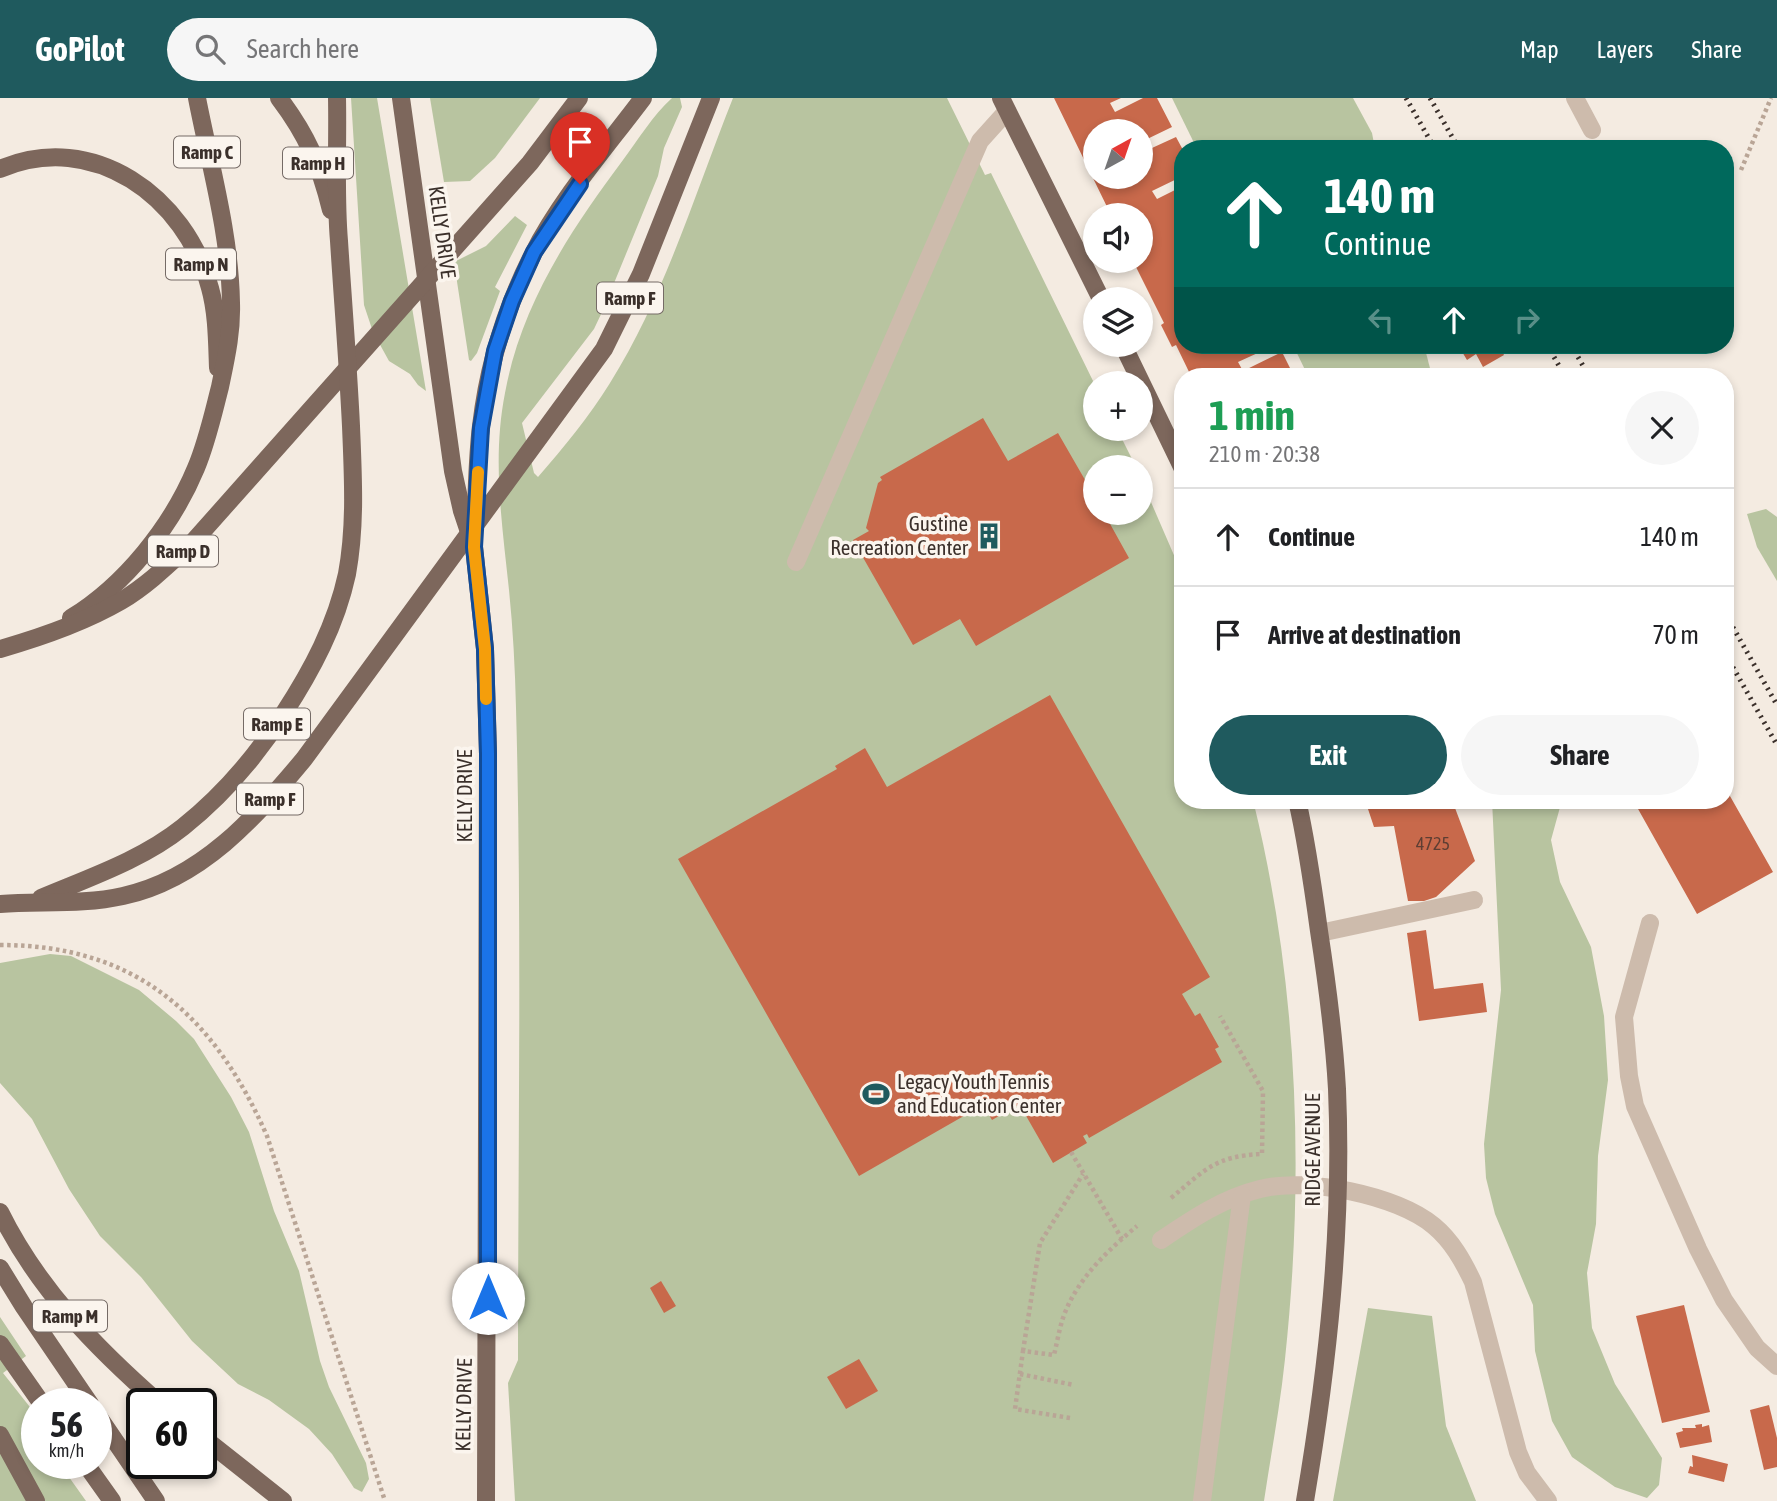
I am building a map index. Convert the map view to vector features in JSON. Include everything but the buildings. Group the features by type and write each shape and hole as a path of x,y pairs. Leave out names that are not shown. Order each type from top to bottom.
{"main road":[{"name":"Ramp C","path":"197,98 224,235 232,302 230,344 219,389"},
{"name":"Ramp H","path":"279,98 312,147 323,176 338,237"},
{"name":"Ramp E","path":"31,902 146,851 182,828 229,784 271,734 323,647 337,610 346,574 353,526 354,485 346,327 338,237 337,98"},
{"name":"KELLY DRIVE","path":"401,98 453,471 474,547 485,649 488,754 486,1501"},
{"name":"Ramp D","path":"39,638 124,599 158,574 193,542 482,219 538,154 579,98"},
{"path":"474,547 485,398 495,351 512,301 534,252 564,205 643,98"},
{"name":"Ramp F","path":"31,902 89,901 124,896 165,882 201,862 237,834 304,759 604,349 624,312 711,98"},
{"path":"1004,104 1095,287"},
{"name":"Ramp N","path":"0,169 30,160 59,157 89,161 144,187 184,228 210,288 216,326 219,389 210,432 195,470 170,515 143,553 111,587 76,615 39,638"},
{"path":"1129,357 1174,450"},
{"path":"0,649 39,638"},
{"name":"RIDGE AVENUE","path":"1299,809 1312,876 1329,1001 1336,1089 1338,1188 1332,1293 1316,1433 1305,1501"},
{"path":"0,904 31,902"},
{"name":"Ramp M","path":"0,1212 32,1268 58,1303 117,1367 141,1388"},
{"path":"0,1268 79,1388"},
{"path":"0,1344 31,1388"},
{"path":"487,1426 494,1501"},
{"path":"0,1435 36,1501"},
{"path":"112,1436 156,1501"},
{"path":"217,1449 283,1501"},
{"path":"96,1479 112,1501"}],"street":[{"path":"1575,98 1592,130"},
{"path":"796,562 980,141 1004,104"},
{"path":"1320,933 1474,900"},
{"path":"1650,923 1624,1017 1629,1076 1635,1106 1698,1249 1724,1300 1757,1348 1777,1366"},
{"path":"1161,1240 1206,1210 1261,1188 1292,1185 1338,1188 1418,1213 1442,1234 1463,1261 1473,1282 1518,1452 1527,1473 1548,1501"},
{"path":"1202,1501 1242,1195"}],"path":[{"path":"1741,170 1771,98"},
{"path":"0,945 63,949 106,961 134,974 189,1015 233,1070 253,1103 267,1136 385,1501"},
{"path":"1071,1152 1122,1239"},
{"path":"1023,1350 1040,1244 1083,1174"},
{"path":"1020,1374 1074,1385"},
{"path":"1015,1409 1070,1418"}],"green space":[{"path":"351,98 377,98 426,391 410,374 389,361 373,332 364,305"},
{"path":"430,98 540,98 495,158 470,181 444,182"},
{"path":"672,98 680,98 682,107 664,148 658,176 594,329 522,423 534,473 538,477 594,408 630,349 678,243 733,98 947,98 985,175 991,173 1088,371 1083,371 1083,441 1123,441 1130,455 1083,455 1083,525 1153,525 1153,507 1174,555 1174,809 1255,809 1280,938 1288,1008 1296,1148 1295,1218 1285,1359 1264,1501 515,1501 508,1383 518,1360 518,789 514,649 500,491 501,418 512,361 535,299 584,214 652,120"},
{"path":"1172,98 1353,98 1373,140 1193,140"},
{"path":"515,216 527,225 495,287 500,291 477,353 471,361 454,262 486,246"},
{"path":"1297,354 1426,354 1430,368 1304,368"},
{"path":"1766,509 1777,517 1777,581 1757,547 1747,514"},
{"path":"1492,809 1560,809 1551,840 1560,882 1591,947 1604,1016 1608,1080 1598,1156 1596,1224 1587,1273 1592,1328 1615,1384 1662,1458 1659,1485 1647,1498 1615,1487 1572,1457 1552,1421 1535,1351 1533,1305 1495,1214 1486,1178 1484,1144 1501,990"},
{"path":"50,954 71,956 139,990 194,1039 231,1097 249,1132 274,1211 299,1271 320,1361 329,1387 366,1463 369,1479 362,1492 354,1488 332,1454 309,1429 269,1400 238,1384 192,1341 141,1277 100,1236 69,1189 32,1119 0,1083 0,963"},
{"path":"1368,1308 1432,1316 1446,1426 1476,1501 1333,1501"},
{"path":"0,1317 26,1356 3,1373 21,1396 21,1479 70,1479 86,1501 0,1501"}],"railway":[{"path":"1406,98 1430,140"},
{"path":"1430,98 1454,140"},
{"path":"1552,354 1560,368"},
{"path":"1576,354 1584,368"},
{"path":"1734,629 1777,705"},
{"path":"1734,669 1777,745"}],"slow traffic":[{"path":"478,472 474,547 485,649 486,699"}],"place":[{"name":"Gustine Recreation Center","path":"989,536"},
{"name":"Legacy Youth Tennis and Education Center","path":"876,1094"}],"route":[{"path":"488,1298 488,754 485,649 474,547 481,428 495,351 512,301 534,252 580,184"}]}
